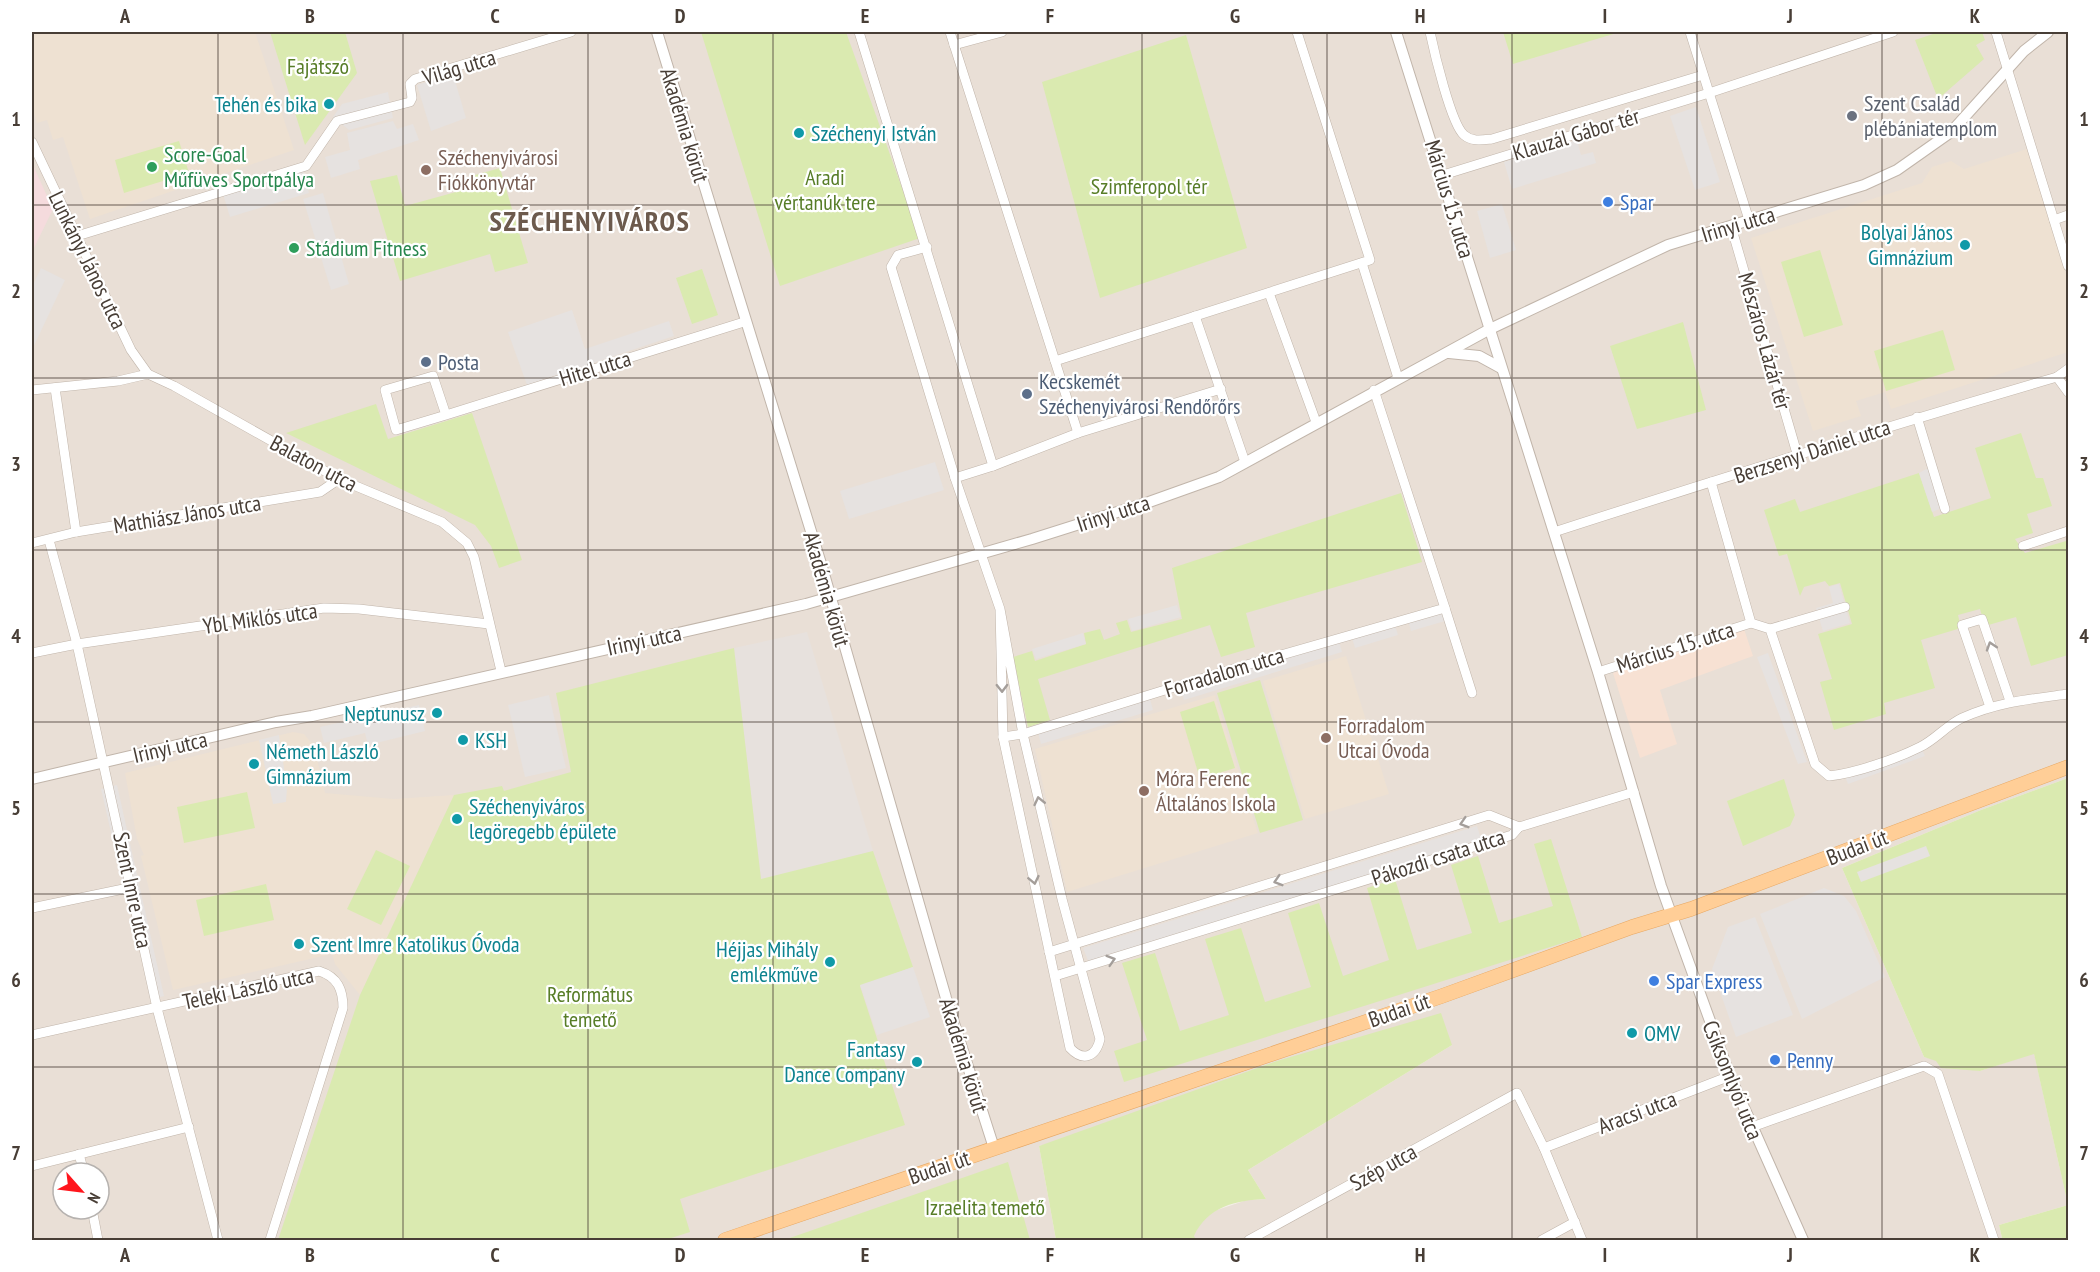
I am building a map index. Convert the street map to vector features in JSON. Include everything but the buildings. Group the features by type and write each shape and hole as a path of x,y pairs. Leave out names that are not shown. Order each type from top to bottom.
{"main road":[{"name":"Budai út","path":"725,1240 1671,916 2068,767"}],"street":[{"name":"Világ utca","path":"76,236 306,166 337,121 410,102 412,98 410,84 415,79 571,32"},
{"name":"Akadémia körút","path":"657,32 830,597 946,998 994,1148"},
{"path":"859,32 993,466"},
{"path":"950,32 1078,433"},
{"path":"954,45 1002,32"},
{"path":"1055,361 1370,260 1297,32"},
{"name":"Március 15. utca","path":"1396,32 1598,672 1671,916"},
{"path":"1430,32 1434,53 1456,125 1466,137 1474,140 1492,139 1703,75"},
{"path":"1690,32 1749,220"},
{"name":"Klauzál Gábor tér","path":"1443,175 1709,93 1893,32"},
{"path":"1995,32 2068,266"},
{"name":"Irinyi utca","path":"32,779 830,597 1149,502 1219,477 1374,390 1490,329 1668,245 1864,185 1897,170 1951,132 2007,73 2024,51 2048,32"},
{"name":"Lunkányi János utca","path":"32,142 131,350 148,374"},
{"path":"2054,220 2068,215"},
{"name":"Mészáros Lázár tér","path":"1731,226 1798,457"},
{"path":"927,247 898,255 891,267 956,478 1000,609 1023,734 1062,899 1100,1039 1095,1052 1088,1057 1081,1056 1070,1048 1003,737 1000,609"},
{"path":"1362,263 1398,378"},
{"path":"1269,293 1316,422"},
{"path":"1195,316 1245,462"},
{"name":"Hitel utca","path":"446,415 433,376 385,390 396,430 446,415 744,322"},
{"path":"1445,353 1479,356 1501,368"},
{"name":"Berzsenyi Dániel utca","path":"1554,532 1798,457 1917,417 2057,377 2068,369"},
{"path":"32,390 118,381 148,374"},
{"name":"Balaton utca","path":"148,374 174,386 339,479 442,522 458,534 474,557 501,671"},
{"path":"2057,377 2068,392"},
{"path":"55,388 76,532"},
{"path":"956,478 1078,433 1221,389"},
{"path":"1374,390 1472,693"},
{"path":"1917,417 1945,509"},
{"name":"Mathiász János utca","path":"32,543 76,532 320,492 339,479"},
{"path":"1711,482 1751,623 1770,629 1845,607"},
{"path":"2023,546 2068,531"},
{"name":"Szent Imre utca","path":"49,540 77,644 133,887 158,1008 218,1240"},
{"name":"Ybl Miklós utca","path":"32,654 77,644 324,608 359,609 489,624"},
{"name":"Forradalom utca","path":"1003,737 1023,734 1236,668 1444,608"},
{"path":"1990,707 1962,625 1982,619 2010,701"},
{"name":"Március 15. utca","path":"1598,672 1751,623"},
{"path":"1770,629 1815,764 1829,776 1844,774 1921,747 1959,719 1990,707 2010,701 2068,694"},
{"path":"1519,827 1634,792"},
{"name":"Pákozdi csata utca","path":"1049,952 1489,815 1519,827 1512,835 1055,976"},
{"path":"32,908 133,887"},
{"name":"Csíksomlyói utca","path":"1671,916 1730,1076 1803,1240"},
{"name":"Teleki László utca","path":"32,1035 318,971 336,981 343,994 343,1008 270,1240"},
{"path":"1752,1126 1924,1066 1931,1068 1938,1074 1993,1240"},
{"name":"Aracsi utca","path":"1544,1148 1730,1076"},
{"name":"Szép utca","path":"1249,1240 1517,1093 1544,1148"},
{"path":"32,1166 189,1127"},
{"path":"1544,1148 1582,1240"},
{"path":"80,1154 81,1161"},
{"path":"95,1221 99,1240"},
{"path":"1542,1240 1575,1222"}],"shaded area":[{"path":"32,32 2068,32 2068,778 1981,810 1842,868 1924,1057 1980,1071 2034,1053 2068,1205 1999,1225 2002,1238 2006,1240 1196,1240 1193,1236 1201,1221 1214,1211 1247,1200 1266,1199 1248,1170 1452,1045 1039,1146 1056,1240 32,1240"},
{"path":"32,32 255,32 294,150 90,219 63,137 53,140 47,120 37,123 32,107"},
{"path":"453,74 466,118 431,131 417,85"},
{"path":"388,92 393,118 349,130 333,117 342,104"},
{"path":"1696,107 1720,182 1695,190 1670,116"},
{"path":"393,121 397,129 413,124 419,140 358,160 360,169 331,178 325,157 350,150 347,133"},
{"path":"1577,140 1581,155 1593,152 1596,163 1512,189 1504,162"},
{"path":"2027,149 2068,280 2068,352 1891,409 1885,392 1856,401 1861,416 1813,431 1751,238 1922,183 1932,167 1951,161 1964,169"},
{"path":"32,163 53,209 32,252"},
{"path":"302,167 309,193 230,217 222,191"},
{"path":"323,193 349,284 331,290 303,199"},
{"path":"1502,204 1516,250 1490,258 1477,211"},
{"path":"41,268 65,280 32,350 32,287"},
{"path":"572,310 585,349 669,321 674,336 527,385 508,332"},
{"path":"935,462 944,490 849,519 840,491"},
{"path":"1930,467 1942,508 1932,512 1919,473"},
{"path":"1839,584 1850,623 1823,631 1816,608 1833,603 1829,587"},
{"path":"1177,605 1181,617 1132,631 1128,619"},
{"path":"1442,611 1445,621 1411,631 1408,620"},
{"path":"1395,625 1398,635 1355,648 1352,638"},
{"path":"1744,629 1753,656 1660,690 1677,744 1640,758 1613,673"},
{"path":"807,632 873,851 761,880 734,648"},
{"path":"1083,633 1086,644 1036,659 1032,649"},
{"path":"1339,641 1342,652 1184,700 1181,689"},
{"path":"1768,653 1807,762 1798,764 1757,657"},
{"name":"Forradalom Utcai Óvoda","path":"1346,656 1389,794 1305,819 1263,681"},
{"path":"549,695 566,768 525,777 508,705"},
{"name":"Móra Ferenc Általános Iskola","path":"1215,695 1258,833 1067,892 1035,749"},
{"path":"1150,699 1153,710 1041,744 1038,733"},
{"path":"419,705 425,731 368,745 365,733 324,743 320,727"},
{"path":"293,732 304,734 314,746 325,793 394,799 454,795 360,995 335,964 332,954 173,990 141,856 144,855 137,839 125,773"},
{"path":"279,735 287,788 286,802 273,804 259,740"},
{"path":"1921,747 1925,756 1848,784 1844,774"},
{"path":"117,785 164,996 156,998 130,878 122,880 101,789"},
{"path":"1477,826 1481,839 1089,963 1083,948"},
{"path":"1926,846 1930,856 1861,882 1857,872"},
{"path":"1824,888 1844,896 1856,911 1885,977 1802,1019 1760,914"},
{"path":"1755,917 1793,1015 1736,1037 1712,969 1728,927"},
{"path":"913,967 930,1017 877,1035 860,985"}],"green space":[{"name":"Fajátszó","path":"270,32 345,32 357,73 305,145"},
{"name":"Aradi vértanúk tere","path":"701,32 846,32 920,238 780,286"},
{"path":"1503,32 1620,32 1513,64"},
{"path":"1939,32 1982,32 1985,40 1976,45 1984,59 1938,99 1915,40"},
{"name":"Szimferopol tér","path":"1186,35 1247,248 1100,298 1042,82"},
{"name":"Score-Goal Műfüves Sportpálya","path":"179,141 189,173 124,193 115,160"},
{"path":"500,168 528,263 495,272 490,254 400,281 370,181 397,175 405,206 456,192 454,181"},
{"path":"1820,250 1843,325 1804,337 1781,262"},
{"path":"702,269 718,315 692,324 676,278"},
{"path":"1683,322 1706,410 1637,429 1610,346"},
{"path":"1943,330 1955,370 1886,391 1874,351"},
{"path":"376,404 388,439 472,413 522,560 499,568 491,546 475,525 286,433"},
{"path":"2021,433 2036,478 2043,478 2052,506 2027,514 2033,533 2015,539 2025,553 2066,541 2068,544 2068,655 2031,666 2016,617 1985,626 1980,609 1958,615 1961,628 1921,640 1935,688 1884,703 1886,714 1834,730 1820,682 1832,679 1818,634 1852,624 1840,583 1829,586 1825,581 1804,587 1800,596 1787,554 1779,556 1764,510 1795,499 1800,512 1919,473 1934,517 1991,498 1975,448"},
{"path":"1401,493 1422,562 1246,613 1255,647 1221,657 1210,625 1038,679 1050,720 1028,727 1013,657 1032,651 1035,661 1086,644 1084,633 1100,629 1104,640 1120,634 1116,623 1127,620 1131,632 1182,619 1172,568"},
{"name":"Református temető","path":"734,648 761,879 873,851 913,967 860,986 905,1125 680,1199 690,1232 665,1240 278,1240 360,995 454,795 502,786 504,791 571,772 556,693"},
{"path":"1260,680 1303,820 1260,833 1217,693"},
{"path":"1214,701 1235,768 1200,779 1180,712"},
{"path":"2068,778 2068,1205 2034,1054 1980,1071 1941,1068 1936,1061 1924,1057 1842,868 1981,810"},
{"path":"1784,779 1795,815 1790,826 1743,846 1727,801"},
{"path":"247,792 255,828 184,843 177,807"},
{"path":"1551,839 1582,937 1124,1082 1114,1051 1147,1040 1122,963 1155,953 1180,1031 1229,1015 1205,939 1241,928 1265,1002 1311,987 1288,913 1319,903 1343,976 1389,960 1367,888 1395,879 1417,950 1472,933 1451,865 1478,856 1499,923 1553,906 1534,844"},
{"path":"376,850 410,866 381,925 347,909"},
{"path":"266,884 274,920 204,936 196,900"},
{"path":"1441,1013 1452,1045 1248,1170 1266,1199 1244,1201 1215,1212 1200,1226 1194,1236 1196,1240 1056,1240 1039,1146 1277,1061"},
{"name":"Izraelita temető","path":"1008,1162 1030,1240 784,1240"},
{"path":"2068,1205 2068,1240 2006,1240 2002,1238 1999,1225"}],"place":[{"name":"Tehén és bika","path":"329,104"},
{"name":"Szent Család plébániatemplom","path":"1852,116"},
{"name":"Széchenyi István","path":"799,133"},
{"name":"Score-Goal Műfüves Sportpálya","path":"152,167"},
{"name":"Széchenyivárosi Fiókkönyvtár","path":"426,170"},
{"name":"Spar","path":"1608,202"},
{"name":"Bolyai János Gimnázium","path":"1965,245"},
{"name":"Stádium Fitness","path":"294,248"},
{"name":"Posta","path":"426,362"},
{"name":"Kecskemét Széchenyivárosi Rendőrőrs","path":"1027,394"},
{"name":"Neptunusz","path":"437,713"},
{"name":"Forradalom Utcai Óvoda","path":"1326,738"},
{"name":"KSH","path":"463,740"},
{"name":"Németh László Gimnázium","path":"254,764"},
{"name":"Móra Ferenc Általános Iskola","path":"1144,791"},
{"name":"Széchenyiváros legöregebb épülete","path":"457,819"},
{"name":"Szent Imre Katolikus Óvoda","path":"299,944"},
{"name":"Héjjas Mihály emlékműve","path":"830,962"},
{"name":"Spar Express","path":"1654,981"},
{"name":"OMV","path":"1632,1033"},
{"name":"Penny","path":"1775,1060"},
{"name":"Fantasy Dance Company","path":"917,1062"}],"district":[{"name":"SZÉCHENYIVÁROS","path":"590,220"}]}
